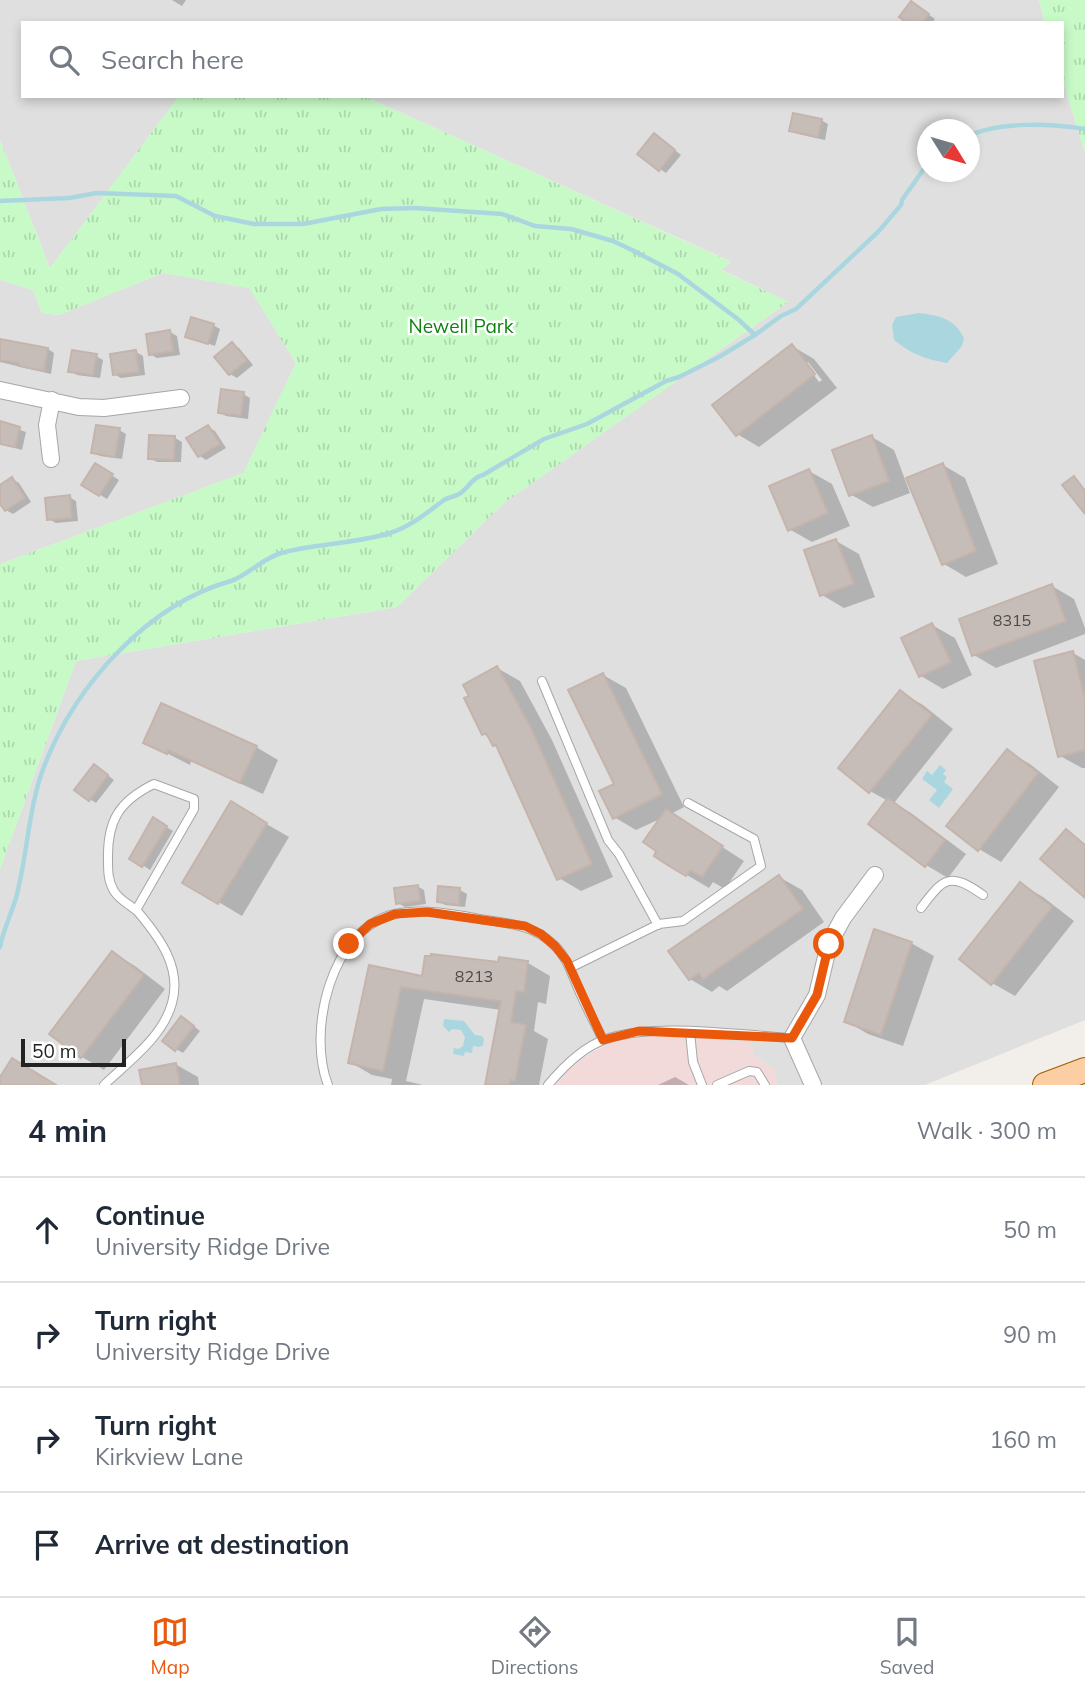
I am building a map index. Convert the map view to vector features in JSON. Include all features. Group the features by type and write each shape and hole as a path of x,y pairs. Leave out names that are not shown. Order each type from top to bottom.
{"main road":[{"path":"1045,1085 1085,1070"}],"street":[{"path":"0,390 79,407 104,408 181,398"},
{"path":"51,400 47,425 51,459"},
{"path":"813,1085 792,1038 817,995 829,944 843,918 874,875"}],"lane":[{"path":"542,681 608,839 619,854 657,925"},
{"path":"104,1085 164,1023 172,1003 174,972 170,958 136,909 115,893 108,877 108,838 119,810 136,793 154,784 194,799 194,809 136,909"},
{"path":"570,968 657,925 683,921 761,866 754,839 688,803"},
{"path":"921,908 941,884 954,880 963,882 983,895"},
{"path":"328,1085 321,1062 320,1035 336,968 349,944 370,924 395,914 427,912 525,926 541,934 555,946 570,968 603,1040"},
{"path":"548,1085 566,1064 603,1040 639,1031 792,1038"},
{"path":"690,1032 693,1062 702,1085"},
{"path":"717,1085 748,1071 757,1072 765,1085"}],"shaded area":[{"path":"0,0 1039,0 1044,21 21,21 21,98 178,98 50,268 0,140"},
{"path":"1064,85 1085,153 1085,1020 925,1085 778,1085 774,1069 755,1056 617,1040 592,1051 570,1068 555,1085 0,1085 0,869 76,661 397,607 504,503 788,302 720,269 730,261 368,98 1064,98"},
{"path":"163,273 250,288 296,363 244,473 0,564 0,280 33,290 42,313 59,315"},
{"path":"657,1033 751,1043 755,1056 774,1069 778,1085 555,1085 570,1068 592,1052 617,1040"}],"green space":[{"path":"1039,0 1085,0 1085,153 1064,85 1064,21 1044,21"},
{"name":"Newell Park","path":"178,98 368,98 731,262 721,270 788,302 504,503 397,607 76,661 0,869 0,564 243,473 296,363 249,288 163,273 59,315 42,313 33,290 0,280 0,140 50,268"}],"water":[{"path":"919,313 946,319 956,326 964,338 962,346 947,363 919,355 894,340 892,325 896,317"},
{"path":"940,765 946,770 943,774 947,777 944,782 953,789 939,808 929,800 937,790 922,779 927,771 932,775"},
{"path":"444,1019 464,1021 475,1035 482,1036 483,1045 473,1046 472,1053 465,1052 464,1056 453,1054 454,1048 463,1046 465,1037 461,1030 452,1029 449,1032 443,1026"}],"building":[{"path":"911,1 929,14 924,21 904,21 899,17"},
{"path":"793,113 822,119 818,137 789,131"},
{"path":"654,133 675,150 659,171 637,154"},
{"path":"191,317 214,324 208,344 185,337"},
{"path":"170,330 173,351 149,355 146,334"},
{"path":"0,339 48,348 44,371 0,360"},
{"path":"232,342 247,360 229,375 214,357"},
{"path":"792,344 815,374 736,436 712,405"},
{"path":"72,350 97,354 93,375 68,372"},
{"path":"136,350 139,372 113,375 110,354"},
{"path":"221,389 244,392 241,416 218,413"},
{"path":"0,421 20,427 15,447 0,444"},
{"path":"96,425 120,428 115,457 91,453"},
{"path":"208,425 220,444 198,457 186,438"},
{"path":"149,435 175,436 174,460 148,459"},
{"path":"872,435 889,481 849,496 832,450"},
{"path":"95,463 113,474 99,496 81,485"},
{"path":"943,463 976,551 942,565 906,478"},
{"path":"809,469 828,513 788,531 769,486"},
{"path":"1074,476 1085,491 1085,514 1062,485"},
{"path":"12,477 25,498 5,511 0,504 0,485"},
{"path":"70,495 72,518 47,520 45,498"},
{"path":"836,539 854,584 820,596 804,550"},
{"path":"1052,584 1066,621 972,656 959,619"},
{"path":"932,623 951,662 919,677 901,638"},
{"path":"1073,651 1085,700 1085,750 1058,757 1034,661"},
{"path":"497,666 530,726 592,864 557,880 496,745 493,746 486,733 482,735 464,698 469,696 463,685"},
{"path":"603,673 662,794 613,819 599,791 614,784 568,690"},
{"path":"900,690 932,715 869,793 838,768"},
{"path":"161,703 257,746 240,783 168,750 167,754 143,743"},
{"path":"1007,749 1038,773 978,851 946,826"},
{"path":"94,764 108,775 89,801 74,790"},
{"path":"888,798 945,840 925,867 868,824"},
{"path":"231,801 267,823 218,904 182,883"},
{"path":"666,809 723,846 702,877 690,870 686,876 669,866 654,856 656,851 643,842"},
{"path":"153,817 167,826 142,867 129,859"},
{"path":"1066,829 1085,845 1085,898 1040,859"},
{"path":"779,875 803,909 703,979 699,973 689,980 668,951"},
{"path":"1020,882 1052,907 991,985 959,959"},
{"path":"418,885 420,901 396,904 394,888"},
{"path":"438,886 460,888 459,905 437,902"},
{"path":"874,929 912,942 881,1035 844,1022"},
{"path":"112,951 144,975 81,1058 49,1034"},
{"path":"431,954 498,962 499,957 528,961 524,992 516,991 511,1022 526,1025 515,1081 510,1080 510,1085 485,1085 501,1001 401,987 383,1071 348,1063 369,965 422,976 425,956"},
{"path":"181,1016 194,1026 175,1051 162,1041"},
{"path":"12,1058 56,1085 0,1085 0,1077"},
{"path":"176,1063 180,1085 142,1085 139,1070"}],"waterway":[{"path":"980,132 996,127 1042,125 1085,129"},
{"path":"0,947 16,898 39,780 58,734 96,677 144,628 171,608 200,592 237,579 281,553 377,537 405,527 444,500 462,492 476,478 544,439 587,424 666,381 719,357 796,309 878,232 901,205 917,179"},
{"path":"0,201 69,198 97,193 176,196 215,216 254,224 303,224 381,209 415,208 502,214 535,226 571,229 613,241 632,250 678,274 755,335"}],"route":[{"path":"349,944 370,924 395,914 427,912 525,926 541,934 567,961 603,1040 639,1031 792,1038 817,995 829,944"}]}
